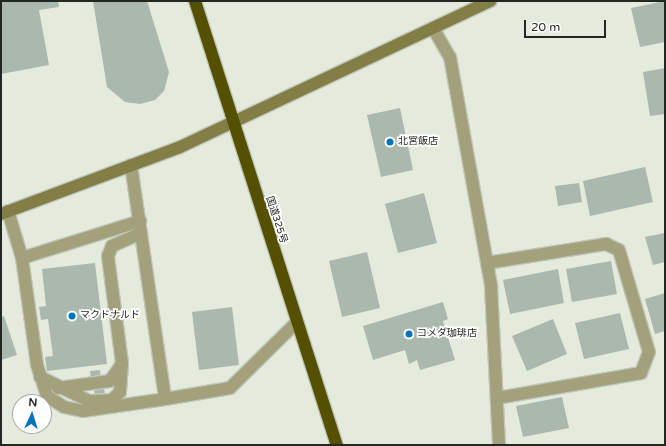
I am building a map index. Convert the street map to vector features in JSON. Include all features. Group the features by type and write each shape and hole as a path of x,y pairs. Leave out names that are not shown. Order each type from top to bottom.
{"highway":[{"name":"国道325号","path":"195,1 337,445"}],"street":[{"path":"297,322 230,388 83,411 64,407 47,396 40,377 22,258 5,212 131,165 234,123 490,1"},
{"path":"433,28 450,56 487,262 498,398 499,445"},
{"path":"131,165 165,399"},
{"path":"22,258 140,227"},
{"path":"40,377 58,388 89,402 112,400 123,383 122,363 108,256 112,246 140,227"},
{"path":"487,262 606,244 619,250 649,352 641,373 498,398"},
{"path":"58,388 110,382 122,363"}],"building":[{"path":"1,1 58,1 59,7 39,10 49,65 1,74"},
{"path":"93,1 147,1 169,72 164,91 155,100 140,104 125,102 107,87"},
{"path":"665,1 665,42 640,47 631,8"},
{"path":"665,68 665,114 650,116 643,72"},
{"path":"400,108 413,170 381,177 367,115"},
{"path":"645,167 653,202 590,216 583,181"},
{"path":"579,183 582,202 558,206 555,186"},
{"path":"424,193 437,243 398,253 385,204"},
{"path":"665,233 665,262 653,265 645,237"},
{"path":"367,252 380,308 342,317 329,261"},
{"path":"611,261 617,294 572,302 566,269"},
{"path":"95,263 107,364 47,371 45,357 53,356 48,319 41,320 39,307 46,306 42,269"},
{"path":"558,269 564,303 510,314 503,280"},
{"path":"665,293 665,331 655,334 645,299"},
{"path":"443,302 448,319 443,321 455,360 420,370 417,360 409,364 405,350 373,360 363,326"},
{"path":"232,307 239,365 199,370 192,312"},
{"path":"620,313 629,349 584,359 575,323"},
{"path":"4,316 17,355 1,360 1,317"},
{"path":"553,319 567,354 527,371 512,336"},
{"path":"100,370 101,379 91,380 90,371"},
{"path":"104,387 105,396 95,397 94,388"},
{"path":"562,397 569,428 523,437 516,406"}],"place":[{"name":"北宮飯店","path":"390,142"},
{"name":"マクドナルド","path":"72,316"},
{"name":"コメダ珈琲店","path":"409,334"}]}
